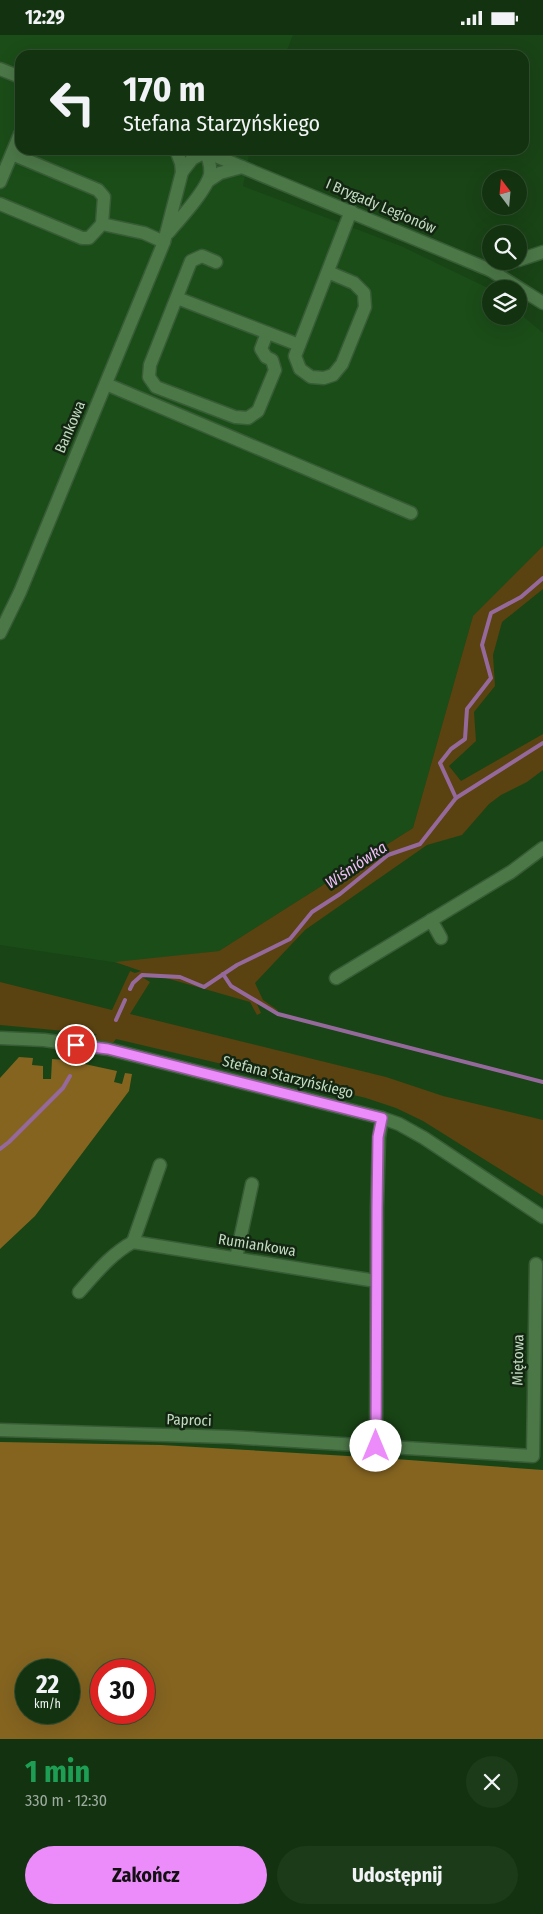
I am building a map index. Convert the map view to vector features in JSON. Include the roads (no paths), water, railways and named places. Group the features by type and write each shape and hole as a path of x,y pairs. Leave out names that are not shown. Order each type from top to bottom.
{"street":[{"path":"0,69 15,75"},
{"path":"0,182 15,146"},
{"path":"0,204 82,238 89,238 102,224 104,197 98,190 12,154"},
{"name":"Bankowa","path":"0,633 20,592 166,237 182,172 178,155"},
{"path":"182,172 198,155"},
{"path":"205,155 210,163 208,181"},
{"name":"I Brygady Legionów","path":"213,155 482,266"},
{"name":"Bankowa","path":"166,237 208,181 220,173 242,167"},
{"path":"328,272 354,283 364,293 365,307 342,364 333,375 324,378 311,377 300,369 295,355 351,211"},
{"path":"102,224 166,237"},
{"path":"527,257 543,252"},
{"path":"216,262 202,256 191,261 150,365 149,377 156,387 235,417 248,418 258,411 274,370 272,360 266,357 261,349 267,333"},
{"name":"I Brygady Legionów","path":"492,270 543,303"},
{"path":"176,298 299,345"},
{"path":"106,384 412,513"},
{"path":"336,978 511,872 543,848"},
{"path":"431,920 441,938"},
{"name":"Stefana Starzyńskiego","path":"0,1037 44,1040 108,1049 382,1118 399,1124 424,1138 543,1217"},
{"path":"376,1446 378,1137 382,1118"},
{"path":"80,1292 110,1258 121,1249 133,1243 160,1165"},
{"path":"236,1258 252,1184"},
{"name":"Rumiankowa","path":"133,1243 376,1281"},
{"name":"Miętowa","path":"533,1456 536,1264"},
{"name":"Paproci","path":"0,1430 230,1437 533,1456"}],"waterway":[{"name":"Wiśniówka","path":"130,989 133,983 142,975 180,977 204,987 237,965 290,939 312,912 340,894 388,855 420,844 456,798 440,763 451,749 465,739 467,709 491,678 482,645 491,613 521,597 543,578"},
{"path":"456,798 543,743"},
{"path":"223,974 231,986 278,1014 543,1082"},
{"name":"Wiśniówka","path":"116,1020 125,1000"},
{"name":"Wiśniówka","path":"0,1149 63,1088 70,1076"}]}
